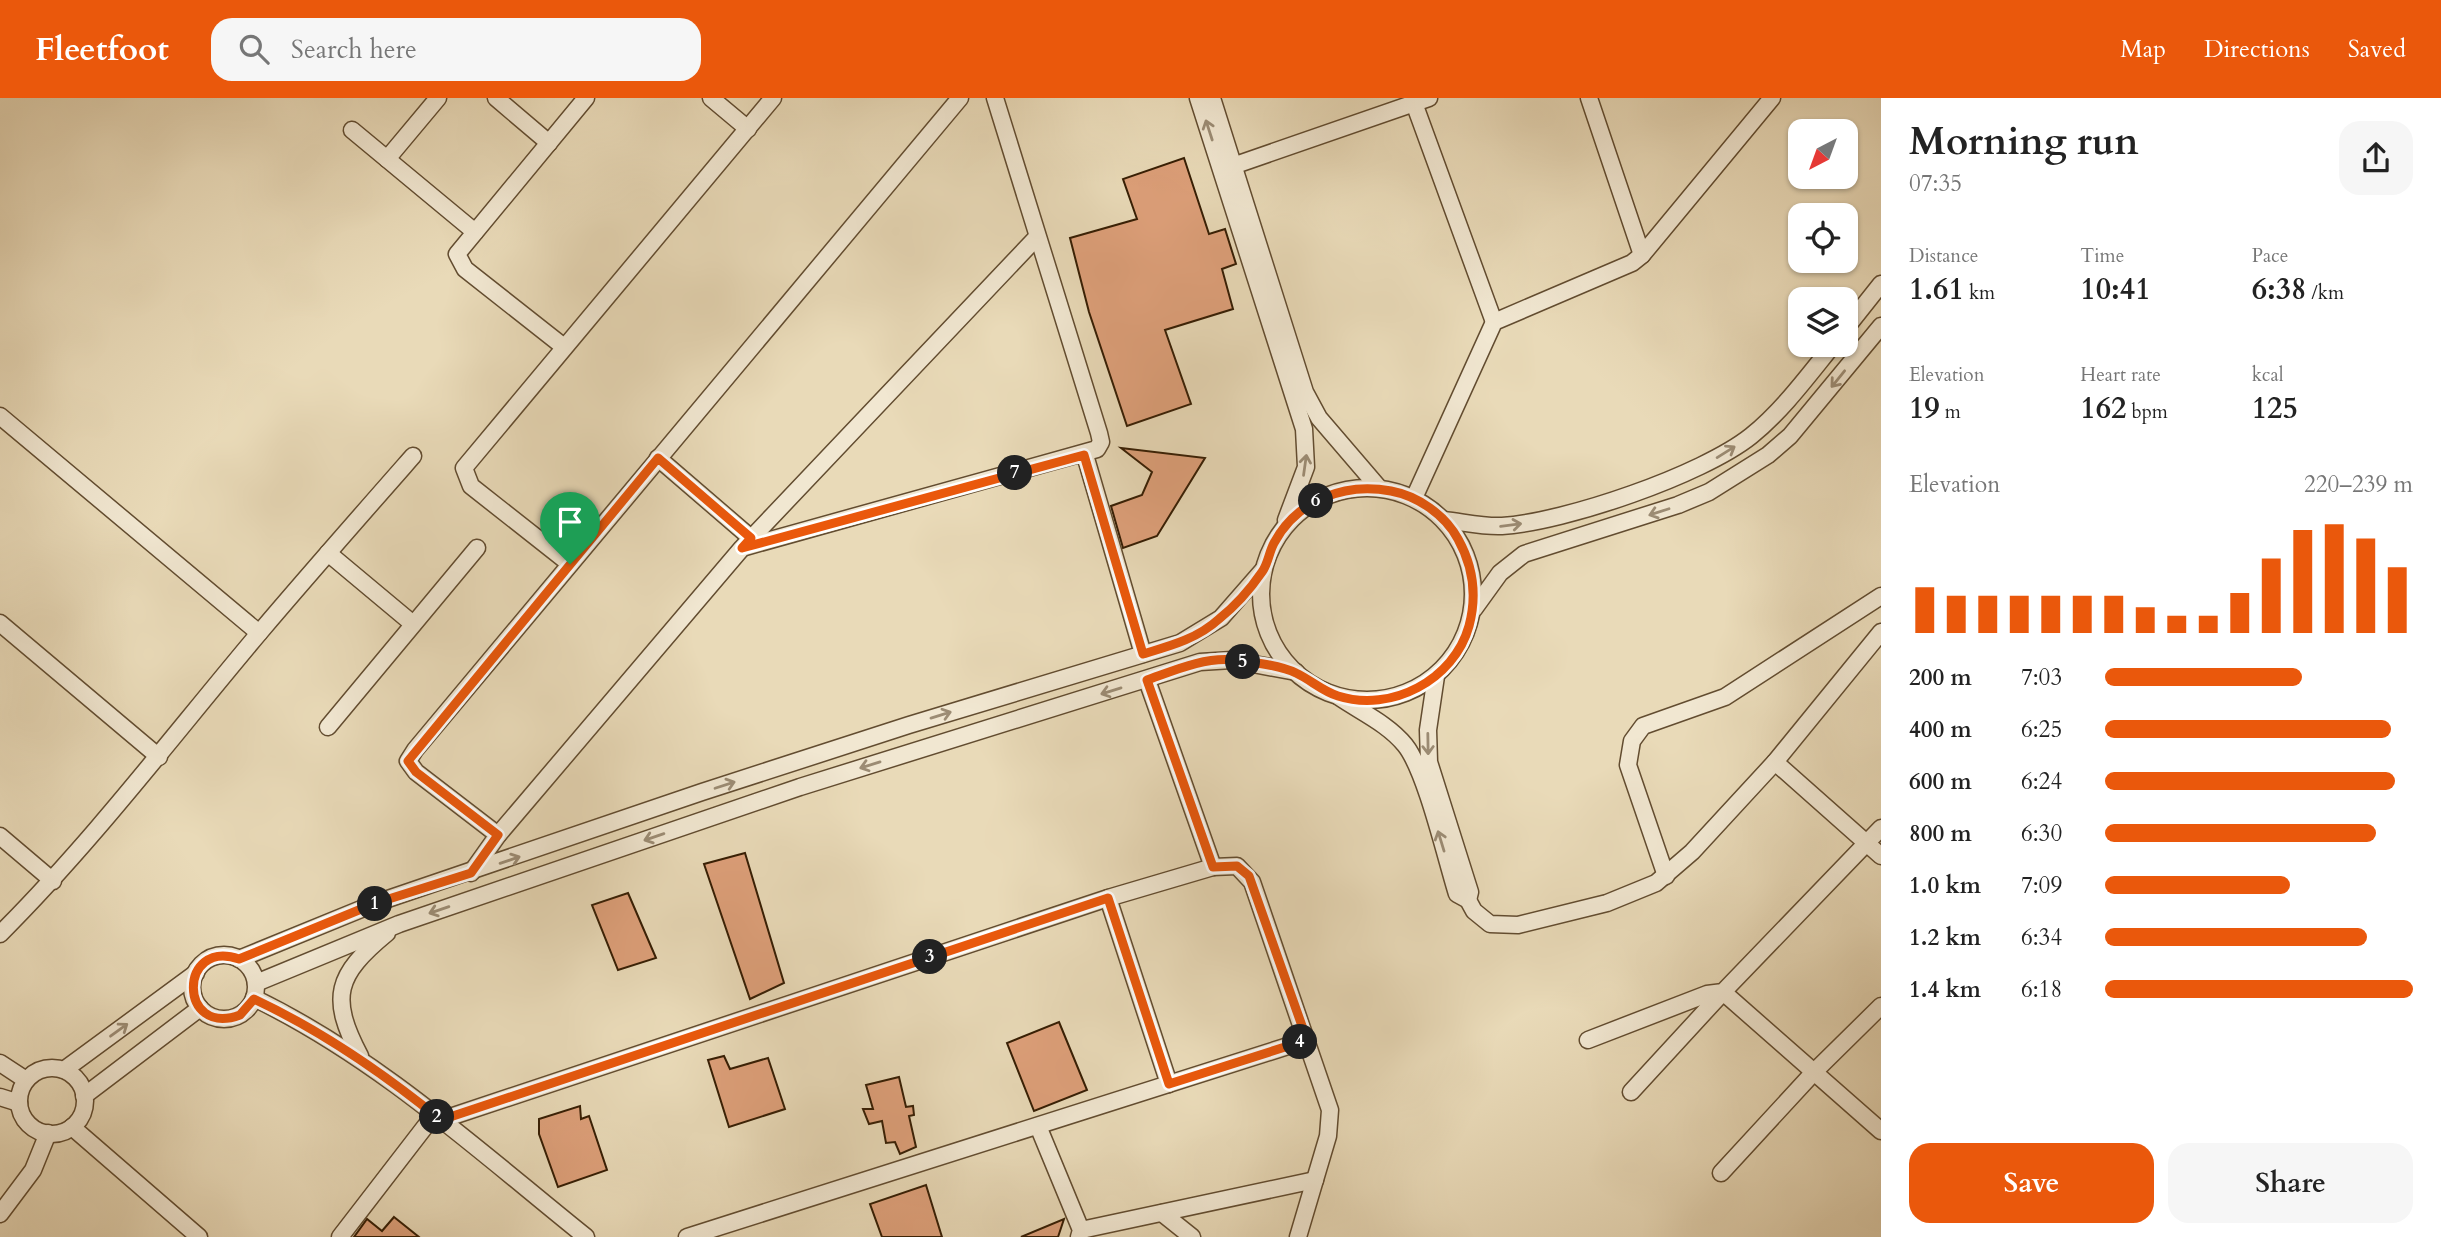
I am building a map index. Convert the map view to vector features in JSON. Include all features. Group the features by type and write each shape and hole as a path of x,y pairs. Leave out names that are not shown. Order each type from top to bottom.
{"street":[{"path":"387,159 438,98"},
{"path":"496,98 550,143"},
{"path":"564,347 464,269 457,254 586,98"},
{"path":"711,98 748,128"},
{"path":"570,564 471,486 464,468 773,98"},
{"path":"498,835 416,772 408,761 960,98"},
{"path":"747,543 1084,455 1097,449 1101,442 995,98"},
{"path":"1198,98 1228,167 1311,406 1378,488"},
{"path":"64,1070 195,973 209,959 219,956 239,959 376,903 818,754 1180,643 1204,631 1221,618 1263,570 1306,467 1304,429 1228,167 1213,98"},
{"path":"1589,98 1642,255"},
{"path":"1414,498 1494,322 1632,263 1642,255 1772,98"},
{"path":"1228,167 1421,101 1494,322"},
{"path":"352,130 475,232"},
{"path":"471,873 498,835 747,543 1037,237"},
{"path":"1858,313 1881,284"},
{"path":"1263,570 1262,607 1266,626 1273,643 1296,673 1316,687 1339,696 1359,700 1400,696 1436,676 1460,647 1473,611 1500,573 1524,554 1678,505 1721,485 1768,455 1790,436 1881,326"},
{"path":"1444,520 1500,526 1531,522 1597,503 1708,463 1750,436 1776,413 1823,357"},
{"path":"0,416 259,633"},
{"path":"1084,455 1143,654"},
{"path":"0,934 53,881 159,757 259,633 413,456"},
{"path":"658,458 747,543"},
{"path":"1282,529 1294,516 1325,496 1360,488 1378,488 1414,498 1444,520 1465,553 1473,582 1473,611"},
{"path":"328,727 477,548"},
{"path":"328,553 413,624"},
{"path":"1666,876 1628,765 1632,741 1643,726 1725,697 1881,596"},
{"path":"0,623 159,757"},
{"path":"1339,696 1395,734 1407,747 1429,802 1457,894 1468,900 1474,911 1490,924 1518,925 1641,892 1666,876 1692,852 1775,762 1881,632"},
{"path":"195,973 192,991 200,1008 208,1015 230,1019 240,1015 255,991 392,926 800,787 1200,662 1221,660 1296,673"},
{"path":"1436,676 1428,730 1429,762 1470,892 1468,900"},
{"path":"1147,680 1213,867"},
{"path":"1775,762 1881,856"},
{"path":"1631,1092 1881,828"},
{"path":"0,836 53,881"},
{"path":"340,1237 437,1117 1108,898 1213,867 1237,866 1249,876 1330,1110 1328,1136 1298,1237"},
{"path":"1108,898 1169,1084"},
{"path":"376,903 392,926"},
{"path":"361,1059 343,1019 339,1003 341,989 357,959 392,926"},
{"path":"239,959 253,974 255,991"},
{"path":"255,991 361,1059 586,1237"},
{"path":"1588,1040 1707,994 1723,992 1881,1131"},
{"path":"1721,1173 1814,1072 1881,1006"},
{"path":"85,1096 200,1008"},
{"path":"687,1237 1307,1040"},
{"path":"0,1063 26,1080"},
{"path":"43,1069 64,1070 74,1076 85,1096 82,1115 72,1127 48,1133 31,1126 24,1119 19,1103 26,1080 43,1069"},
{"path":"0,1097 19,1103"},
{"path":"1038,1126 1080,1233 1315,1180"},
{"path":"72,1127 199,1237"},
{"path":"0,1214 33,1170 48,1133"},
{"path":"1162,1213 1192,1237"}],"building":[{"path":"1184,158 1209,234 1225,229 1236,264 1222,269 1233,309 1165,330 1191,404 1127,426 1089,312 1070,238 1137,219 1123,179"},
{"path":"1121,448 1205,458 1157,536 1123,548 1111,506 1142,495 1152,472"},
{"path":"745,853 784,983 750,999 704,864"},
{"path":"628,893 656,958 618,970 592,905"},
{"path":"1059,1022 1087,1090 1034,1111 1007,1043"},
{"path":"724,1056 730,1069 768,1058 785,1109 729,1127 708,1060"},
{"path":"899,1077 906,1107 913,1106 914,1115 909,1116 916,1147 900,1154 895,1142 886,1143 882,1121 869,1124 863,1109 873,1109 866,1085"},
{"path":"580,1106 581,1119 589,1116 607,1170 558,1187 539,1134 539,1119"},
{"path":"926,1185 942,1237 882,1237 870,1204"},
{"path":"394,1217 419,1237 354,1237 367,1219 382,1231"},
{"path":"1064,1219 1058,1237 1021,1237"}],"route":[{"path":"1084,455 1143,654 1180,643 1204,631 1221,618 1263,570 1274,542 1294,516 1325,496 1342,490 1378,488 1414,498 1430,508 1456,535 1465,553 1474,591 1473,611 1460,647 1436,676 1419,688 1400,696 1359,700 1339,696 1316,687 1296,673 1232,660 1200,662 1147,680 1213,867 1237,866 1249,876 1307,1040 1169,1084 1108,898 441,1120 361,1059 303,1022 254,999 249,1008 230,1019 208,1015 195,1000 192,982 195,973 209,959 230,956 239,959 376,903 471,873 498,835 416,772 408,761 570,564 658,458 751,538 742,548 1084,455"}]}
